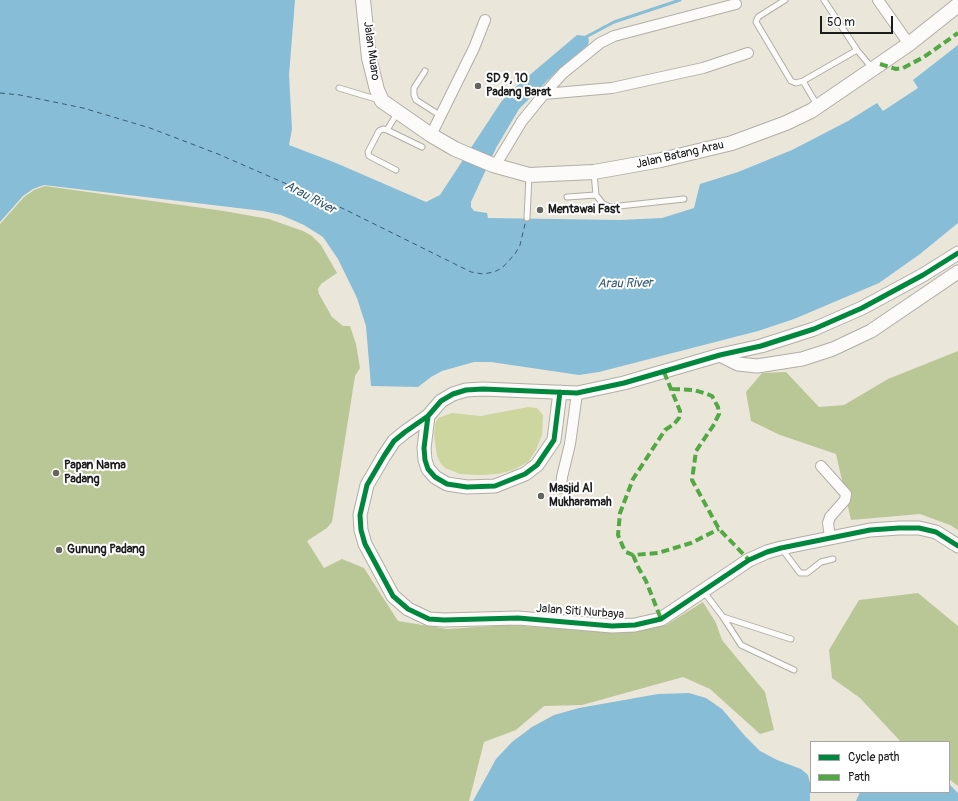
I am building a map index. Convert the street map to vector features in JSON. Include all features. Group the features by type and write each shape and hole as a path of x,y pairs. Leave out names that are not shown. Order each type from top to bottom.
{"main road":[{"name":"Jalan Muaro","path":"363,0 369,58 377,90 382,100"},
{"name":"Jalan Batang Arau","path":"382,100 431,136 455,149 494,166 529,175 594,172 661,160 732,143 786,123 817,106 873,69 909,44 958,5"}],"street":[{"path":"878,0 909,44"},
{"path":"494,166 522,121 544,94 563,73 606,39 736,4"},
{"path":"431,136 442,117 474,48 485,20"},
{"path":"544,94 612,88 703,68 748,53"},
{"path":"560,392 554,440 537,465 525,474 494,486 467,487 447,484 435,477 428,469 425,460 425,432 428,416 441,401 453,394 466,390 577,392 624,383 720,355 760,346 814,329 862,308 923,275 958,253"},
{"path":"720,355 738,364 758,366 802,359 833,349 871,331 958,272"},
{"path":"561,488 562,477 570,444 577,392"},
{"name":"Jalan Siti Nurbaya","path":"428,416 394,441 367,485 360,515 361,530 375,565 393,596 408,609 429,619 518,618 612,626 635,625 661,619 749,560 781,548 870,530 919,528 936,532 958,546"},
{"path":"821,466 846,494 845,500 830,517 828,523 830,537"}],"lane":[{"path":"785,0 758,17 756,22 791,81 796,83 803,81 857,50"},
{"path":"824,0 857,50 873,69"},
{"path":"425,71 414,88 414,95 416,100 442,117"},
{"path":"803,81 817,106"},
{"path":"339,88 382,100"},
{"path":"386,130 398,112"},
{"path":"396,170 370,158 368,152 379,131 383,129 386,130 422,147"},
{"path":"594,172 596,195 603,204 610,207 618,208 684,199"},
{"path":"527,218 529,175"},
{"path":"567,196 596,195"},
{"path":"781,548 800,573 808,573 821,562 833,559"},
{"path":"703,591 723,617 736,638 746,649 794,670"},
{"path":"723,617 790,639"}],"green space":[{"path":"45,186 224,211 269,219 303,231 312,236 321,245 337,273 321,284 318,289 319,294 332,317 343,326 350,326 356,344 360,368 355,376 332,522 327,528 307,541 324,568 342,559 364,568 398,621 447,629 508,625 624,633 666,625 703,602 716,623 722,640 765,692 774,730 760,734 710,689 683,677 582,705 544,706 516,730 484,742 469,801 0,801 0,224 24,197 34,190"},
{"path":"958,351 958,530 950,525 920,514 851,520 836,454 780,435 751,421 746,392 762,373 786,372 819,407 844,405 888,379"},
{"path":"528,407 537,408 543,415 542,435 536,450 528,462 513,470 498,474 480,475 460,474 445,468 441,464 437,456 434,435 435,424 438,418 452,413 481,416"},
{"path":"918,593 958,626 958,786 950,780 950,741 900,741 860,698 832,678 829,650 859,600"}],"water":[{"name":"Arau River","path":"0,0 295,0 289,75 292,129 289,145 336,163 426,202 440,195 501,102 512,90 577,35 587,36 589,40 588,45 557,71 519,109 496,148 471,202 471,207 474,211 487,213 488,218 620,220 662,218 694,208 700,184 738,172 792,150 848,121 877,103 883,111 918,88 913,80 958,45 958,223 920,254 879,283 794,319 758,331 599,372 579,375 491,362 474,362 442,371 418,387 371,386 366,326 357,298 338,259 323,237 304,225 281,215 263,211 44,185 33,189 23,196 0,222"},
{"path":"689,693 706,698 722,709 760,751 777,760 801,769 808,775 810,783 810,801 473,801 496,759 512,742 532,727 554,715 579,708 658,694"},
{"path":"950,785 958,793 958,801 856,801 860,793 950,793"}],"waterway":[{"path":"584,38 614,22 680,0"}],"ferry route":[{"path":"0,93 20,95 83,108 150,128 218,154 344,209 471,272 483,274 494,272 502,268 515,254 520,245 526,220"}],"marked path":[{"path":"880,64 896,69 903,68 924,57 958,33"},
{"path":"664,372 680,411 679,418 674,424 665,430 633,479 620,513 618,535 626,552 633,555 658,553 691,543 719,529"},
{"path":"672,389 694,390 707,394 712,396 718,407 719,414 713,426 696,451 692,480 719,529 749,560"},
{"path":"633,555 646,581 661,619"}],"cycle path":[{"path":"560,392 554,440 537,465 525,474 495,486 467,487 447,484 435,477 428,469 425,460 424,448 428,416 441,401 453,394 466,390 483,389 577,393 624,383 720,355 761,346 814,329 862,308 923,275 958,253"},
{"path":"428,416 394,441 367,485 360,515 361,530 365,544 393,596 408,609 429,619 518,618 612,626 635,625 661,619 749,560 781,548 870,530 899,528 919,528 936,532 958,546"}],"place":[{"name":"SD 9, 10 Padang Barat","path":"478,86"},
{"name":"Mentawai Fast","path":"540,210"},
{"name":"Papan Nama Padang","path":"56,473"},
{"name":"Masjid Al Mukharamah","path":"541,496"},
{"name":"Gunung Padang","path":"59,550"}]}
